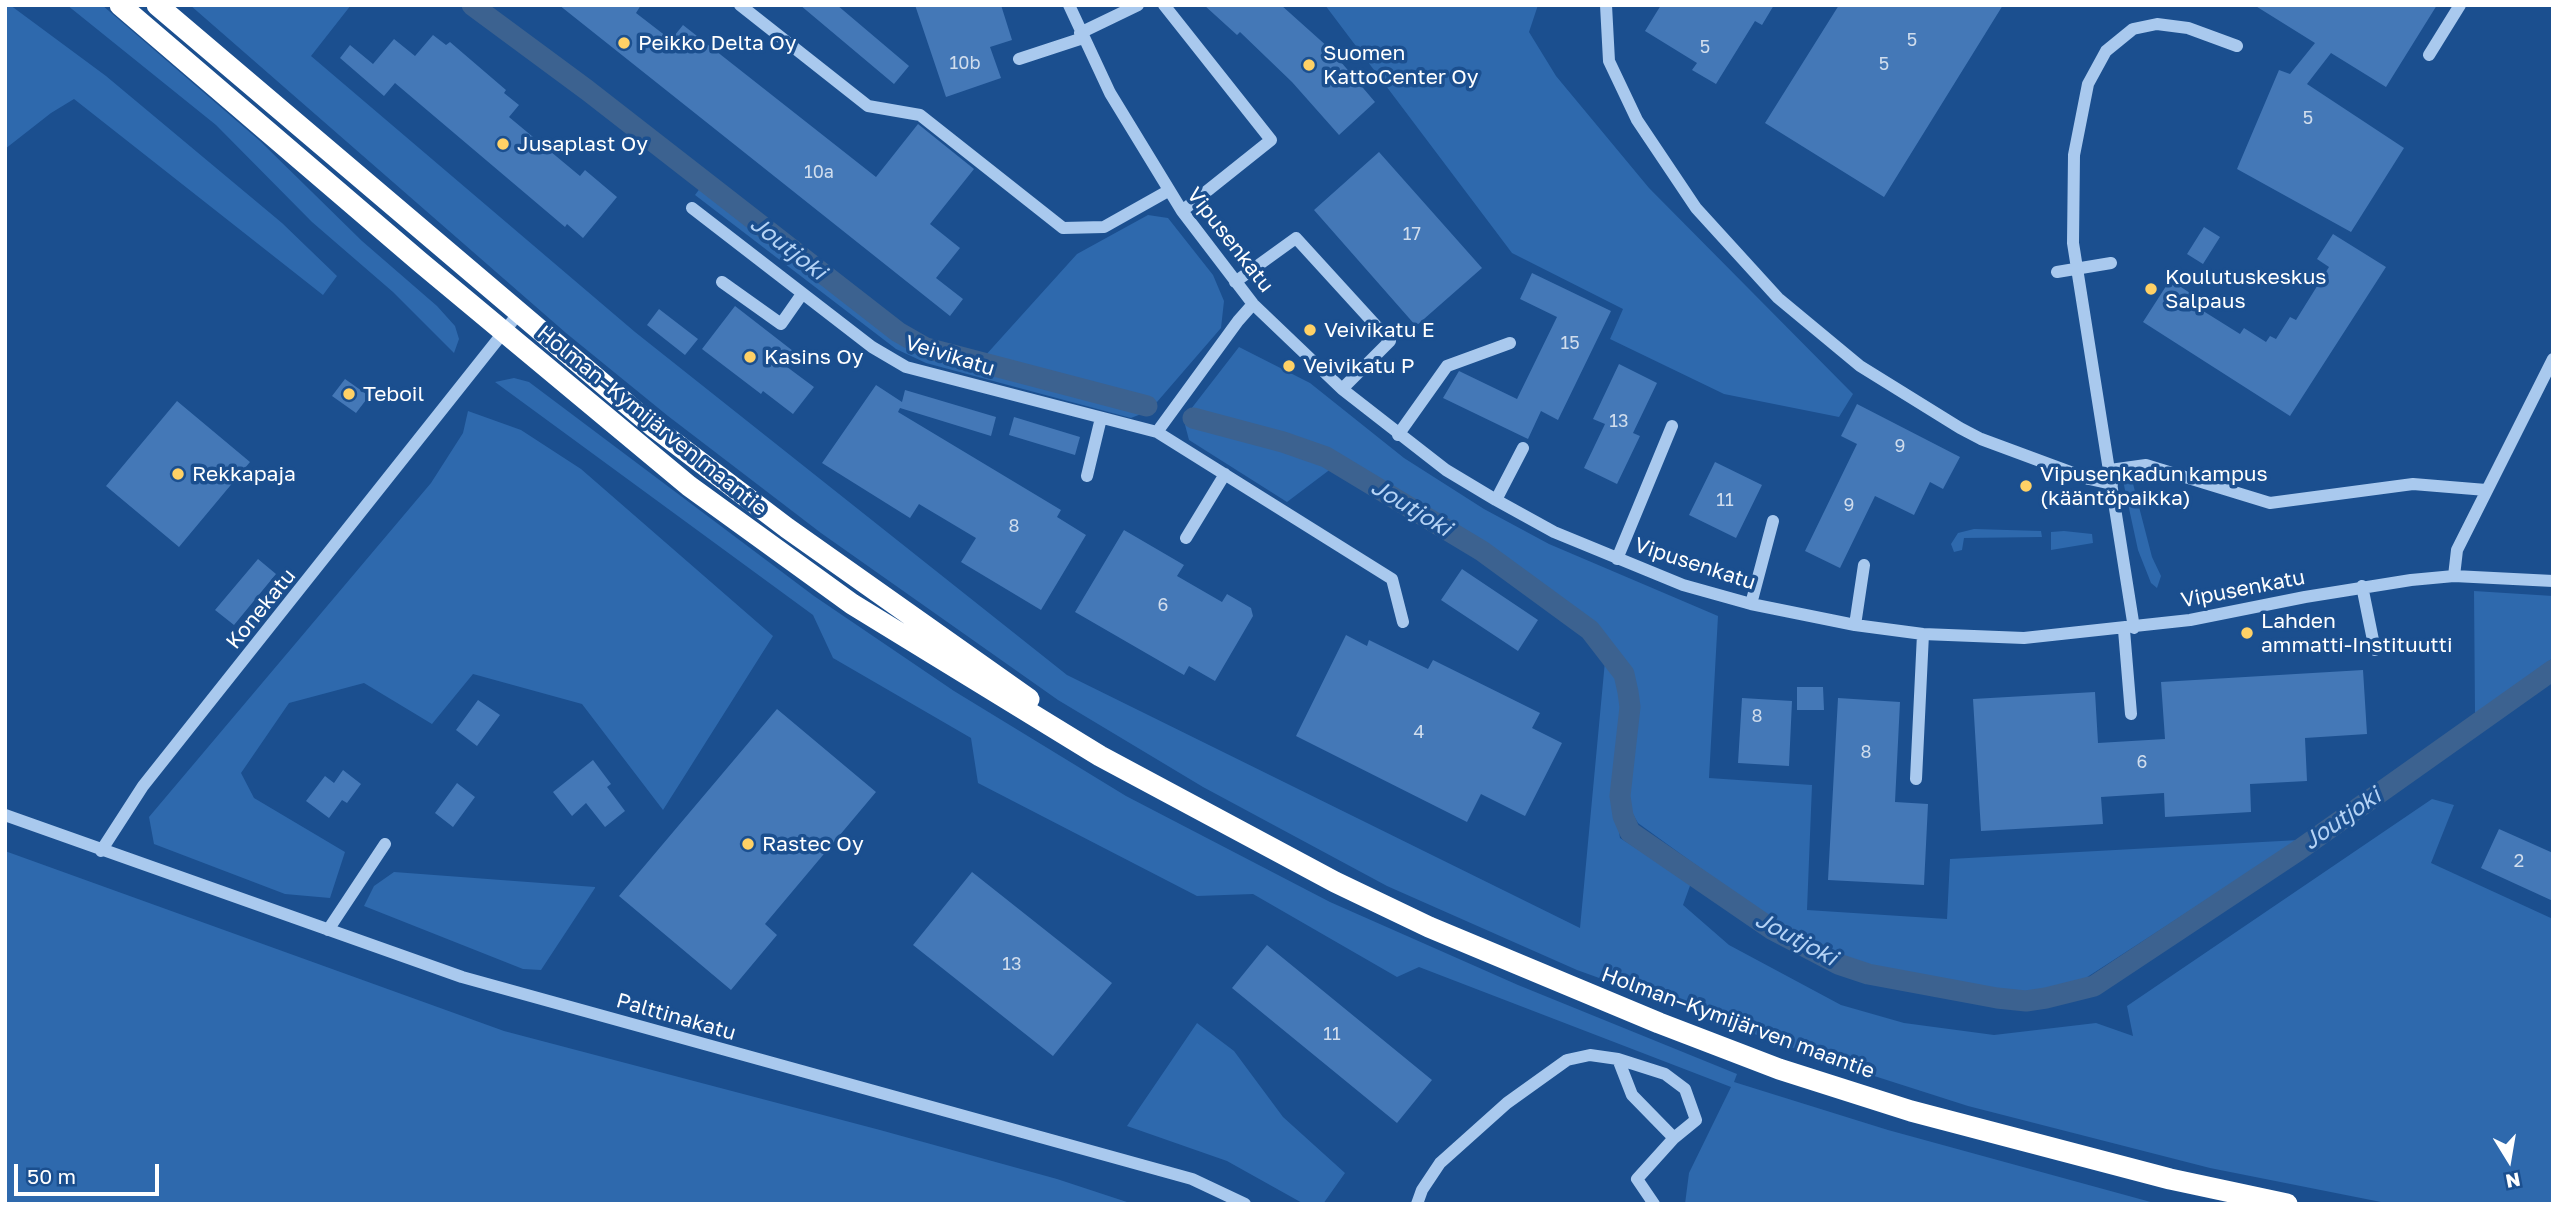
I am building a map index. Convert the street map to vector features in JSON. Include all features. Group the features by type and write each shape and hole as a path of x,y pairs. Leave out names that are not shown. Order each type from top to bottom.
{"highway":[{"name":"Holman–Kymijärven maantie","path":"120,5 502,331 689,486 852,604 1018,708 1201,810 1429,927 1546,978 1779,1069 2032,1145 2170,1180 2287,1204"},
{"name":"Holman–Kymijärven maantie","path":"157,5 654,428 787,528 1059,719 1201,810"}],"street":[{"path":"740,5 868,106 920,115 1063,228 1104,227 1168,191"},
{"name":"Vipusenkatu","path":"1069,5 1110,93 1182,211 1253,304 1342,389 1446,470 1496,500 1554,532 1683,586 1751,604 1855,625 1923,634 2024,638 2129,629 2362,586 2454,576 2553,581"},
{"path":"1019,59 1081,35 1138,5"},
{"path":"1164,5 1271,140 1182,211"},
{"path":"1606,5 1609,61 1637,120 1696,208 1778,298 1860,366 1981,439 2090,480 2112,484"},
{"path":"2429,55 2460,5"},
{"path":"2132,714 2129,629 2112,484 2073,243 2074,155 2088,84 2106,51 2133,29 2157,24 2188,28 2237,46"},
{"name":"Veivikatu","path":"692,208 872,347 906,367 1157,432 1392,579 1403,622"},
{"path":"1235,282 1296,238 1390,341 1342,389"},
{"path":"2057,272 2111,263"},
{"path":"722,282 780,324 802,294"},
{"path":"1157,432 1253,304"},
{"name":"Konekatu","path":"101,851 143,786 414,448 517,314"},
{"path":"1398,435 1447,366 1510,343"},
{"path":"2454,576 2456,550 2553,359"},
{"path":"1087,476 1101,418"},
{"path":"1617,559 1672,426"},
{"path":"1496,500 1523,448"},
{"path":"2110,470 2146,465 2270,503 2413,484 2486,490"},
{"path":"1186,538 1226,474"},
{"path":"1751,604 1773,521"},
{"path":"1855,625 1864,565"},
{"path":"2362,586 2375,650"},
{"path":"1916,779 1923,634"},
{"path":"5,815 101,851"},
{"path":"328,930 346,899 370,870 385,844"},
{"name":"Palttinakatu","path":"101,851 498,987 1192,1179 1245,1204"},
{"path":"1417,1204 1422,1190 1440,1163 1507,1103 1567,1060 1590,1055 1618,1059 1665,1074 1685,1089 1696,1120 1674,1138 1637,1180 1654,1204"},
{"path":"1618,1059 1632,1095 1674,1138"}],"shaded area":[{"path":"5,5 10,5 106,76 282,223 337,276 323,295 74,99 51,113 5,149"},
{"path":"67,5 102,5 260,141 362,241 437,306 455,326 459,339 454,353 393,292 312,222 216,125"},
{"path":"190,5 351,5 311,56 635,332 1067,675 1580,928 1605,661 1615,678 1624,707 1614,801 1620,838 1691,883 1683,905 1729,945 1841,1005 1904,1023 1994,1035 2096,1023 2133,1036 2127,1006 2432,799 2454,805 2431,863 2553,919 2553,1204 2391,1204 2210,1168 1968,1106 1843,1066 1577,970 1387,886 1203,787 1058,700 821,533 668,416 566,333"},
{"path":"1325,5 1538,5 1529,32 1556,76 1649,188 1853,394 1839,417 1724,394 1610,339 1623,309 1512,253"},
{"path":"701,187 894,334 926,352 1151,410 1131,418 926,363 896,349 695,195"},
{"path":"1148,215 1168,218 1213,275 1224,301 1221,328 1157,402 984,357 1077,254"},
{"path":"1239,347 1310,383 1404,458 1484,509 1549,544 1718,616 1709,778 1812,785 1807,910 1947,919 1950,859 2299,840 2078,983 2032,993 2005,991 1875,967 1834,953 1769,918 1638,823 1628,806 1638,705 1631,673 1603,633 1527,574 1335,452 1191,409"},
{"path":"514,378 529,382 814,596 954,691 1126,796 1330,902 1518,985 1737,1074 1734,1082 1888,1130 2158,1204 1685,1204 1689,1173 1731,1087 1419,967 1397,977 1253,894 1197,896 978,783 971,738 833,658 813,615 495,382"},
{"path":"468,411 521,430 581,469 773,636 663,810 582,704 473,674 432,724 364,683 289,703 241,773 254,798 345,852 330,898 285,894 154,844 149,817 431,483 463,433"},
{"path":"1184,421 1282,446 1311,456 1332,468 1287,502 1189,440"},
{"path":"2126,473 2131,476 2152,557 2161,576 2157,588 2151,583 2138,550 2122,476"},
{"path":"1974,529 2041,531 2042,537 1964,538 1962,550 1954,552 1951,544 1958,533"},
{"path":"2051,532 2092,534 2093,543 2051,550"},
{"path":"2474,591 2553,596 2553,658 2475,714"},
{"path":"5,851 504,1031 880,1130 1057,1179 1133,1204 5,1204"},
{"path":"394,872 595,888 541,970 523,969 364,906 374,886"},
{"path":"1197,1023 1234,1051 1283,1117 1345,1173 1323,1204 1304,1204 1227,1161 1127,1126"}],"building":[{"path":"559,5 641,5 636,13 671,40 683,25 876,177 918,124 974,169 930,224 960,248 936,278 963,299 950,316"},
{"path":"800,5 837,5 909,66 894,84"},
{"path":"915,5 1001,5 1012,40 990,47 1001,78 946,97"},
{"name":"Suomen KattoCenter Oy","path":"1204,5 1281,5 1329,48 1375,102 1339,135 1292,82 1240,32 1237,35"},
{"path":"1661,5 1774,5 1762,25 1755,21 1716,84 1692,70 1697,63 1645,31"},
{"path":"1839,5 2003,5 1884,197 1765,123"},
{"path":"2254,5 2437,5 2386,87 2331,53 2307,84 2404,148 2351,232 2237,169 2279,70 2290,74 2315,43"},
{"name":"Jusaplast Oy","path":"433,35 446,45 450,42 506,90 504,93 519,105 509,117 580,176 585,170 617,197 583,238 567,224 565,227 395,83 384,96 340,58 350,45 373,64 394,39 415,56"},
{"path":"1379,152 1482,268 1416,326 1314,210"},
{"path":"2204,227 2220,237 2203,264 2187,254"},
{"path":"2333,234 2386,267 2290,416 2143,322 2170,280 2204,302 2200,309 2240,334 2244,328 2266,342 2270,336 2276,339 2290,317 2296,320 2329,267 2317,259"},
{"path":"1532,273 1611,311 1558,420 1541,411 1528,439 1443,398 1459,371 1517,399 1557,317 1520,299"},
{"name":"Kasins Oy","path":"735,306 793,351 783,364 814,387 793,414 763,391 761,394 702,349"},
{"path":"659,309 698,339 685,355 647,325"},
{"path":"1619,364 1657,383 1633,433 1640,436 1617,484 1584,468 1605,424 1593,419"},
{"path":"345,379 369,396 356,413 332,396"},
{"path":"876,385 902,402 905,390 996,417 991,436 900,408 898,412 1061,510 1057,517 1086,535 1041,610 961,562 976,538 919,504 910,518 822,463"},
{"name":"Rekkapaja","path":"177,401 250,462 179,547 106,486"},
{"path":"1857,404 1960,457 1943,489 1930,482 1914,515 1875,496 1840,568 1805,551 1857,444 1841,436"},
{"path":"1014,417 1080,437 1075,455 1009,435"},
{"path":"1715,462 1762,485 1736,538 1689,515"},
{"path":"1124,530 1184,565 1177,576 1222,602 1227,594 1251,608 1253,616 1215,681 1189,666 1184,675 1075,612"},
{"path":"258,559 276,574 234,625 215,610"},
{"path":"1462,569 1538,620 1518,651 1441,600"},
{"path":"1346,635 1367,646 1369,640 1428,669 1433,660 1540,713 1532,728 1562,743 1525,816 1481,794 1467,822 1296,736"},
{"path":"2363,670 2367,734 2305,738 2307,781 2250,784 2251,812 2165,817 2164,793 2101,797 2103,824 1981,831 1973,699 2095,692 2098,743 2165,739 2161,682"},
{"path":"1797,687 1823,687 1824,710 1797,710"},
{"path":"1742,698 1792,701 1789,766 1738,763"},
{"path":"1838,698 1900,702 1895,802 1928,804 1924,885 1828,880"},
{"path":"478,700 500,715 477,746 456,730"},
{"name":"Rastec Oy","path":"777,709 876,792 765,924 777,935 731,990 619,896"},
{"path":"593,760 611,784 607,787 625,811 605,827 586,803 572,816 553,792"},
{"path":"343,770 361,784 347,803 342,800 329,818 306,801 325,776 334,783"},
{"path":"457,783 475,797 453,827 435,813"},
{"path":"2499,829 2553,853 2553,901 2481,868"},
{"path":"972,872 1112,983 1053,1056 913,945"},
{"path":"1267,945 1432,1080 1397,1123 1232,988"}],"waterway":[{"name":"Joutjoki","path":"472,5 587,90 898,332 926,348 1147,406"},
{"name":"Joutjoki","path":"1193,418 1283,442 1326,457 1482,551 1590,630 1624,674 1628,692 1630,707 1620,796 1623,816 1630,832 1773,930 1838,964 1868,974 1997,998 2026,1001 2094,986 2299,850 2553,670"}],"place":[{"name":"Peikko Delta Oy","path":"624,43"},
{"name":"Suomen KattoCenter Oy","path":"1309,65"},
{"name":"Jusaplast Oy","path":"503,144"},
{"name":"Koulutuskeskus Salpaus","path":"2151,289"},
{"name":"Veivikatu E","path":"1310,330"},
{"name":"Kasins Oy","path":"750,357"},
{"name":"Veivikatu P","path":"1289,366"},
{"name":"Teboil","path":"349,394"},
{"name":"Rekkapaja","path":"178,474"},
{"name":"Vipusenkadun kampus (kääntöpaikka)","path":"2026,486"},
{"name":"Lahden ammatti-Instituutti","path":"2247,633"},
{"name":"Rastec Oy","path":"748,844"}]}
